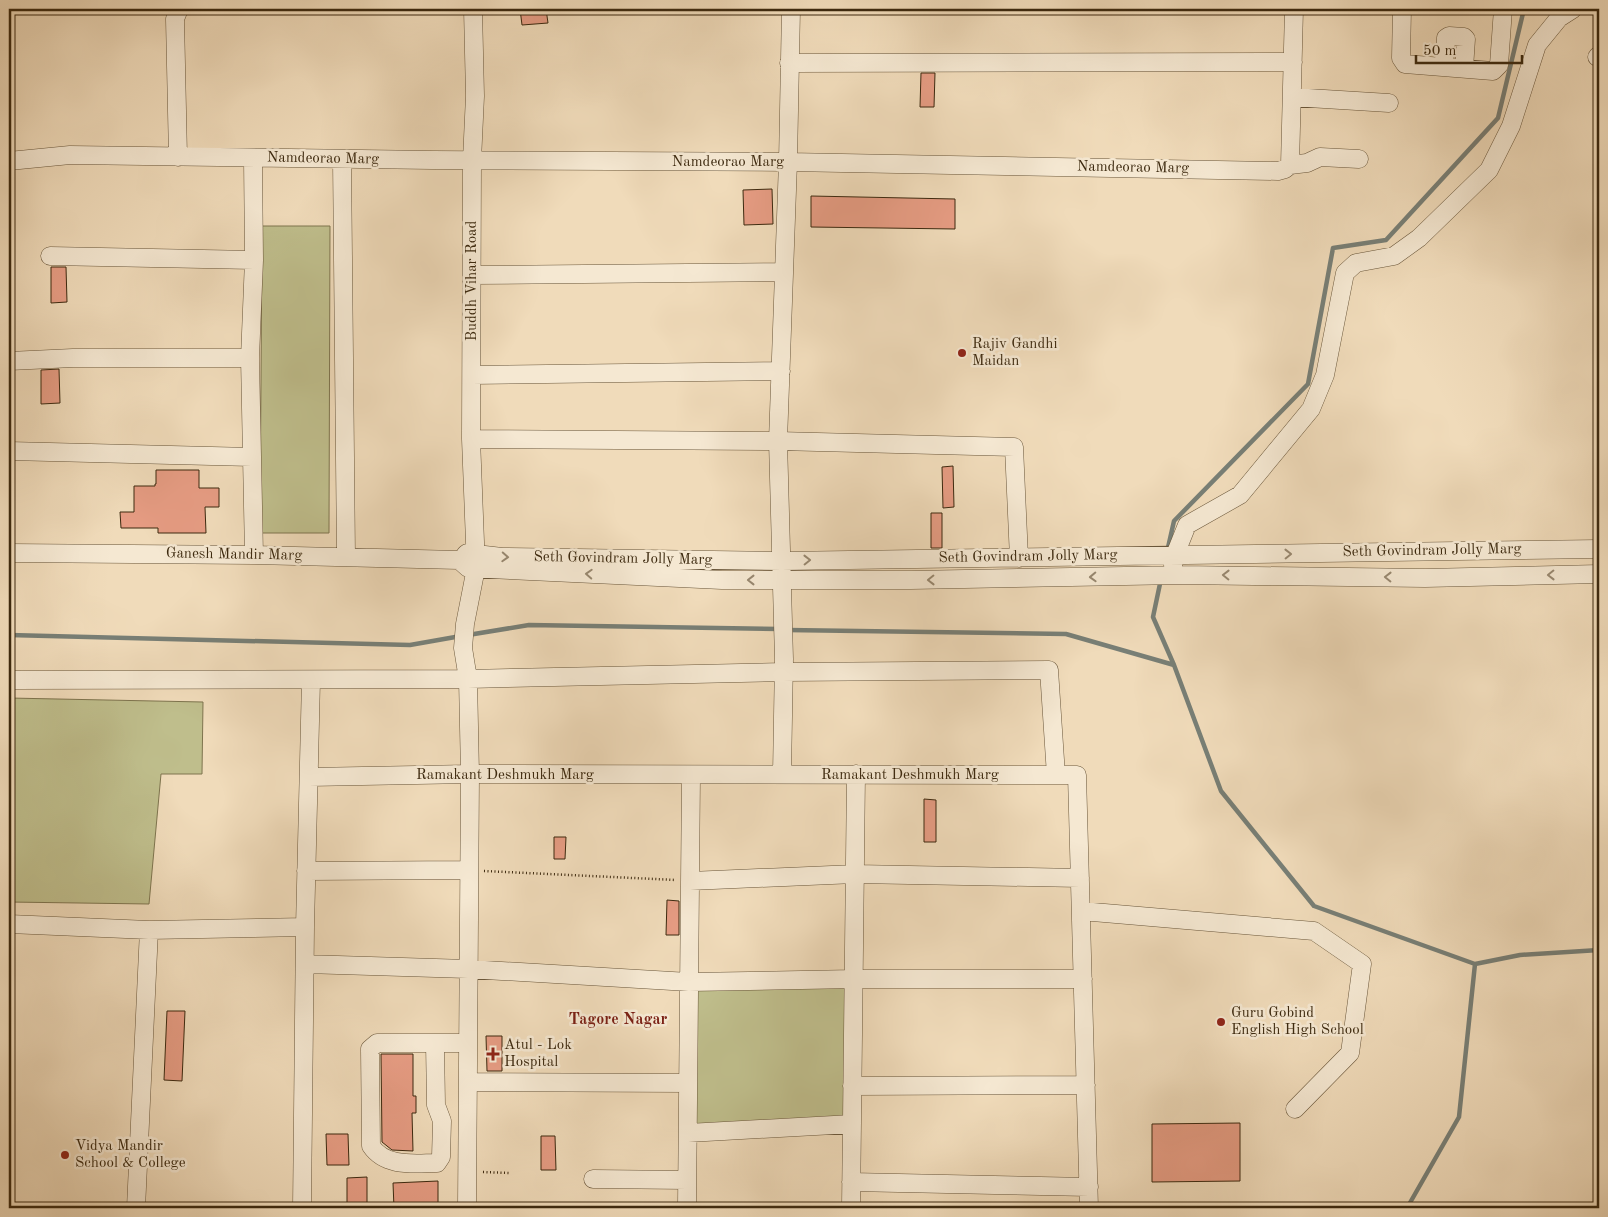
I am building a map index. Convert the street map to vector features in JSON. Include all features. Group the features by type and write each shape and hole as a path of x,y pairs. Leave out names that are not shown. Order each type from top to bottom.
{"street":[{"path":"178,157 175,18 179,9"},
{"name":"Buddh Vihar Road","path":"467,1208 470,774 468,679 463,648 465,624 476,561 471,439 472,160 476,96 473,9"},
{"path":"782,774 784,666 778,441 788,162 790,9"},
{"path":"1290,165 1294,9"},
{"path":"1402,9 1401,58 1405,64 1493,71 1499,65 1502,9"},
{"path":"1171,575 1173,567 1172,556 1187,525 1240,495 1311,409 1325,375 1345,273 1356,262 1394,256 1419,238 1489,170 1511,126 1537,45 1559,18 1573,9"},
{"path":"1444,67 1446,38 1449,36 1464,37 1466,39 1464,68"},
{"path":"790,63 1293,62"},
{"path":"1292,97 1389,103"},
{"name":"Namdeorao Marg","path":"9,161 70,155 788,162 1278,171 1290,165 1307,163 1320,157 1359,159"},
{"path":"253,158 254,260 250,358 254,555"},
{"path":"342,159 346,557"},
{"path":"50,256 254,260"},
{"path":"472,275 784,272"},
{"path":"9,361 73,358 250,358"},
{"path":"472,375 781,371"},
{"path":"471,439 778,441 1014,447 1019,558"},
{"path":"9,451 252,457"},
{"name":"Seth Govindram Jolly Marg","path":"459,560 467,553 476,561 502,557 782,561 1599,549"},
{"name":"Ganesh Mandir Marg","path":"9,553 254,555 459,560"},
{"path":"1137,555 1137,576"},
{"path":"476,561 722,580 910,580 1171,575 1425,578 1599,574"},
{"path":"9,680 468,679 784,666 1050,670 1056,775"},
{"path":"302,1208 304,927 310,777 311,680"},
{"name":"Ramakant Deshmukh Marg","path":"310,777 470,774 1077,775 1089,1208"},
{"path":"850,1208 856,774"},
{"path":"687,1208 691,775"},
{"path":"306,871 469,870"},
{"path":"690,881 855,874 1080,878"},
{"path":"1081,910 1314,932 1362,964 1350,1053 1295,1109"},
{"path":"9,924 149,930 304,927"},
{"path":"136,1208 149,930"},
{"path":"305,964 468,969 689,982 1083,978"},
{"path":"435,1043 436,1105 442,1120 441,1158 438,1162 404,1164 385,1159 375,1152 371,1146 370,1049 377,1044 435,1043 468,1043"},
{"path":"468,1082 688,1084"},
{"path":"852,1086 1086,1086"},
{"path":"442,1120 468,1121"},
{"path":"688,1133 852,1124"},
{"path":"593,1179 687,1180"},
{"path":"851,1182 1088,1188"}],"path":[{"path":"469,870 690,881"},
{"path":"467,1171 509,1173"}],"shaded area":[{"path":"262,226 330,226 329,533 260,533"},
{"path":"9,698 203,702 202,774 161,774 149,904 9,902"},
{"path":"854,979 852,1124 688,1133 689,982"}],"building":[{"path":"520,9 546,9 548,23 522,25"},
{"path":"921,73 935,73 934,107 920,107"},
{"path":"772,189 773,224 744,225 743,190"},
{"path":"811,196 955,199 955,229 811,227"},
{"path":"51,267 66,267 67,302 51,303"},
{"path":"59,369 60,403 41,404 41,370"},
{"path":"953,466 954,507 943,508 942,467"},
{"path":"156,470 199,470 199,488 219,488 219,507 205,507 206,533 158,533 158,528 121,528 120,512 134,512 134,486 155,486"},
{"path":"931,513 942,513 942,548 931,548"},
{"path":"924,799 936,800 936,842 924,842"},
{"path":"554,837 566,837 565,859 554,859"},
{"path":"667,900 679,901 679,935 666,935"},
{"path":"167,1011 185,1011 182,1081 164,1080"},
{"path":"486,1036 502,1036 502,1071 487,1071"},
{"path":"381,1054 413,1054 413,1096 416,1096 416,1113 412,1113 413,1151 392,1150 382,1142"},
{"path":"1240,1123 1240,1181 1152,1182 1152,1124"},
{"path":"326,1134 348,1134 349,1165 327,1165"},
{"path":"541,1136 555,1136 556,1170 541,1170"},
{"path":"367,1177 367,1208 347,1208 347,1178"},
{"path":"438,1181 438,1208 394,1208 393,1183"}],"waterway":[{"path":"1167,552 1174,521 1308,384 1333,248 1386,240 1498,118 1524,9"},
{"path":"1161,579 1153,617 1174,665 1221,791 1314,906 1475,964"},
{"path":"468,635 529,625 780,629"},
{"path":"787,630 1066,634 1174,665"},
{"path":"9,635 410,645 461,636"},
{"path":"1407,1208 1459,1117 1475,964 1520,955 1599,950"}],"place":[{"name":"Rajiv Gandhi Maidan","path":"962,353"},
{"name":"Guru Gobind English High School","path":"1221,1022"},
{"name":"Atul - Lok Hospital","path":"493,1054"},
{"name":"Vidya Mandir School & College","path":"65,1155"}],"district":[{"name":"Tagore Nagar","path":"618,1020"}]}
